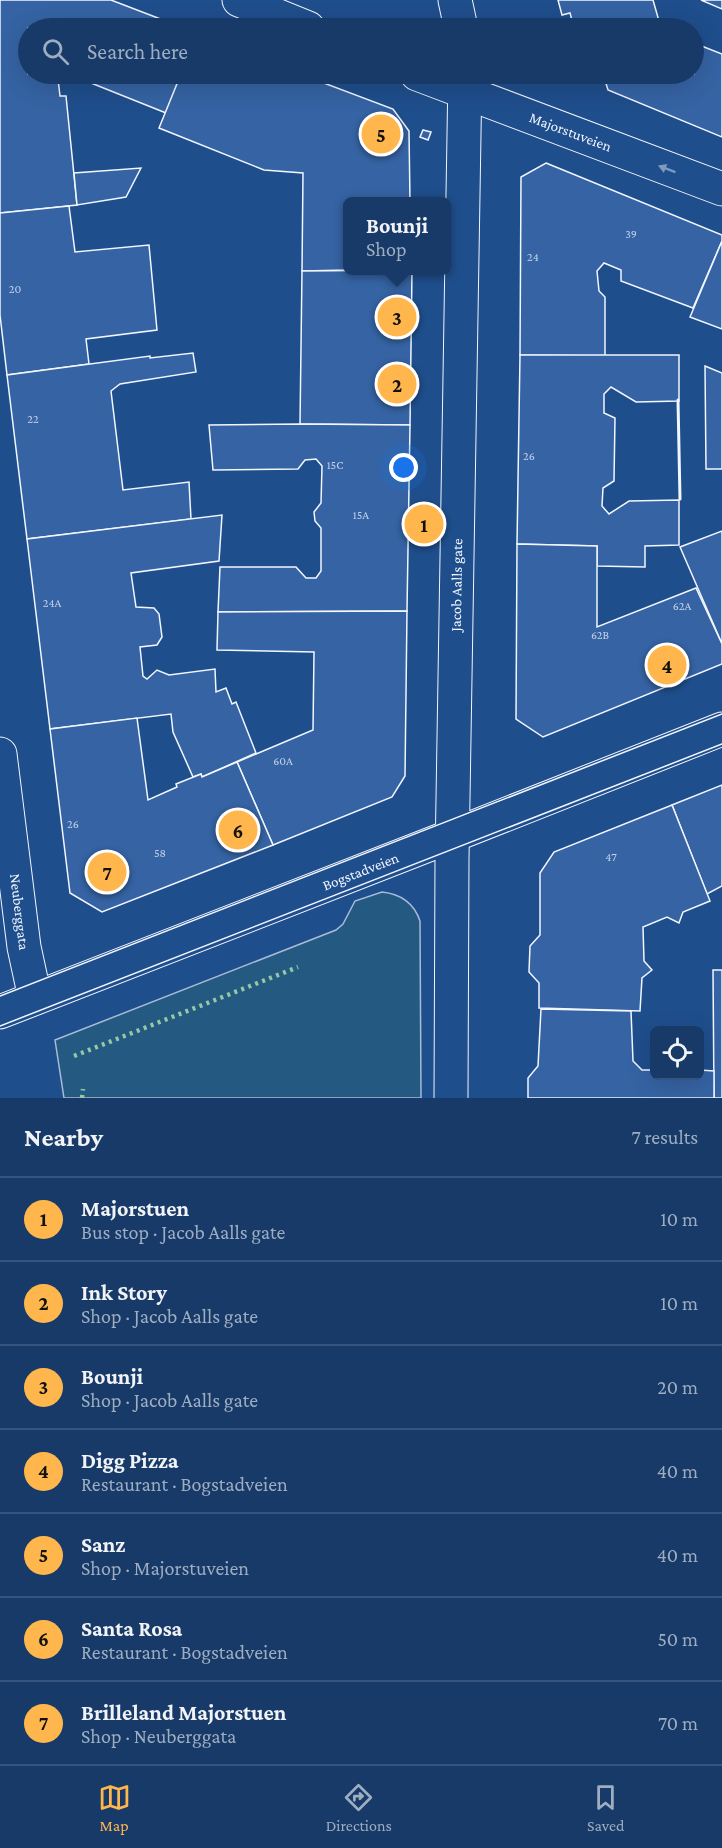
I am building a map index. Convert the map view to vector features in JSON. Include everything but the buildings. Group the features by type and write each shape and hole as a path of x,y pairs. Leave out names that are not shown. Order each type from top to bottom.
{"street":[{"path":"239,0 283,18"},
{"path":"455,0 459,18"},
{"name":"Jacob Aalls gate","path":"450,1098 466,84"},
{"name":"Majorstuveien","path":"468,84 722,189"},
{"name":"Bogstadveien","path":"0,1012 722,729"},
{"name":"Neuberggata","path":"0,754 24,947 34,999"}],"shaded area":[{"path":"382,892 406,900 420,921 421,1098 64,1098 55,1040 336,930 343,924 355,901"}],"tram line":[{"path":"0,996 722,714"},
{"path":"0,1026 722,744"}],"hedge":[{"path":"74,1056 298,967"},
{"path":"82,1098 83,1089"}],"wall":[{"path":"678,400 680,499"}],"place":[{"name":"Sanz","path":"381,134"},
{"name":"Bounji","path":"397,317"},
{"name":"Ink Story","path":"397,384"},
{"name":"Majorstuen","path":"424,524"},
{"name":"Digg Pizza","path":"667,665"},
{"name":"Santa Rosa","path":"238,830"},
{"name":"Brilleland Majorstuen","path":"107,872"}]}
